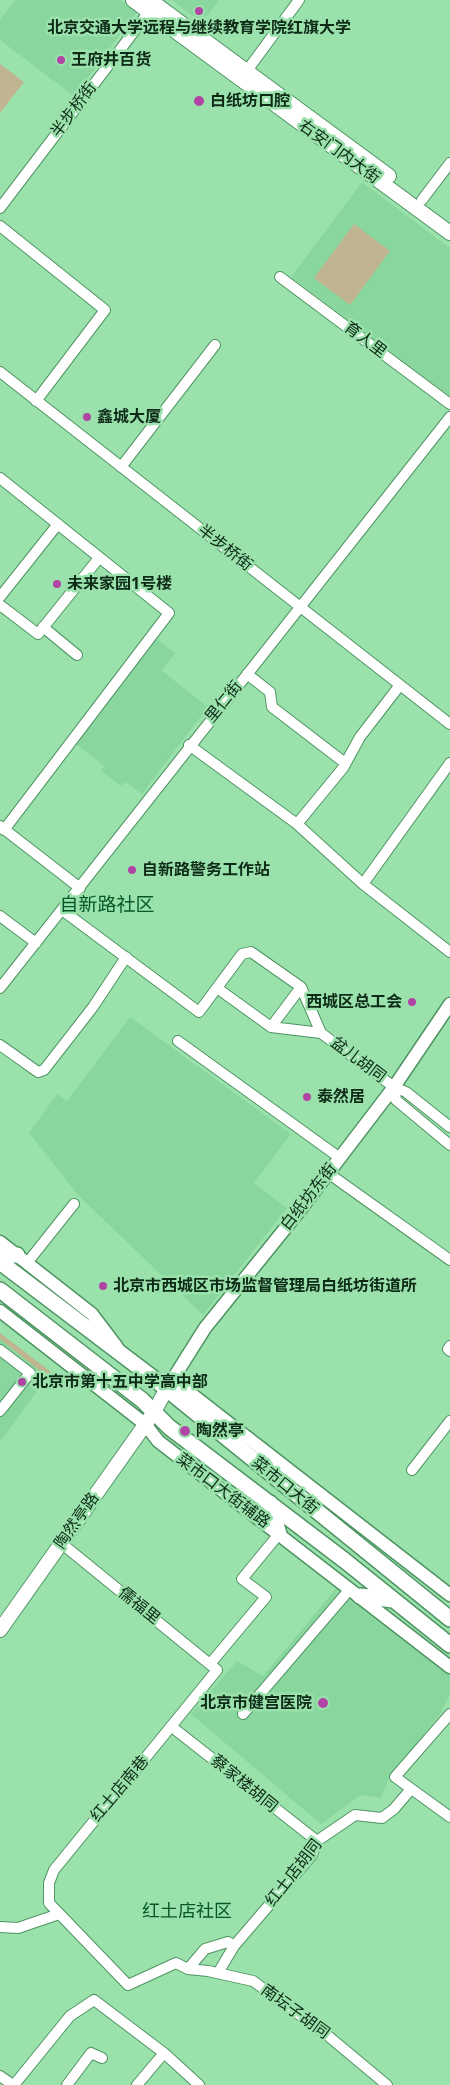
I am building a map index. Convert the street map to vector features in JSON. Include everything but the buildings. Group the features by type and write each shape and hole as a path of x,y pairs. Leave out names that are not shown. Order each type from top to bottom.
{"main road":[{"name":"右安门内大街","path":"133,0 149,6 246,72 450,221"},
{"name":"右安门内大街","path":"149,6 450,232"},
{"path":"0,1254 22,1259"},
{"name":"菜市口大街","path":"0,1262 123,1355 169,1384 450,1620"},
{"name":"菜市口大街","path":"0,1290 142,1400 150,1418 169,1427 270,1503 450,1645"},
{"name":"陶然亭路","path":"0,1630 150,1418 169,1384"},
{"path":"270,1503 279,1534"},
{"path":"355,1593 394,1600"}],"street":[{"path":"246,72 299,0"},
{"name":"半步桥街","path":"0,208 149,6"},
{"path":"422,200 450,163"},
{"path":"0,226 105,310 36,401"},
{"name":"育人里","path":"280,277 450,404"},
{"path":"121,467 215,345"},
{"name":"半步桥街","path":"0,372 450,724"},
{"name":"里仁街","path":"0,988 450,417"},
{"path":"0,478 169,613 2,828 80,888"},
{"path":"0,597 58,524"},
{"path":"0,605 38,634 99,558"},
{"path":"43,628 78,655"},
{"path":"247,674 270,692 272,706 345,763"},
{"path":"297,824 345,763 360,738 400,685"},
{"path":"190,745 297,824 363,884 450,952"},
{"path":"363,884 450,763"},
{"path":"62,910 200,1012 242,954 251,952 301,988 321,1032"},
{"path":"0,916 36,943"},
{"path":"0,1045 38,1072 44,1070 93,1006 126,957"},
{"path":"217,988 271,1027 321,1032"},
{"path":"271,1027 301,988"},
{"name":"白纸坊东街","path":"169,1384 205,1328 394,1087 450,1004"},
{"name":"盆儿胡同","path":"321,1032 394,1087 406,1092 450,1127"},
{"path":"178,1041 340,1158"},
{"name":"盆儿胡同","path":"394,1087 396,1100 450,1144"},
{"path":"328,1173 450,1260"},
{"path":"22,1259 74,1204"},
{"path":"0,1242 92,1314 123,1355"},
{"name":"菜市口大街辅路","path":"0,1311 150,1418 158,1441 450,1667"},
{"path":"450,1346 448,1349 450,1351"},
{"path":"0,1350 30,1373 0,1411"},
{"path":"169,1384 450,1595"},
{"path":"412,1470 450,1421"},
{"name":"红土店南巷","path":"59,1914 49,1903 49,1883 54,1870 172,1727 213,1667 266,1597 242,1579 279,1534"},
{"name":"儒福里","path":"62,1543 213,1667"},
{"path":"243,1714 355,1593"},
{"path":"450,1714 395,1777 450,1817"},
{"name":"蔡家楼胡同","path":"172,1727 317,1841"},
{"name":"红土店胡同","path":"218,1973 234,1946 312,1855 317,1841 337,1825 355,1815 382,1818 394,1809 411,1789"},
{"path":"0,1927 18,1928 59,1914 128,1985 176,1963 188,1969 204,1949 228,1942 234,1946"},
{"name":"南坛子胡同","path":"188,1969 247,1979 327,2035 387,2085"},
{"path":"0,2076 13,2085 70,2016 94,2000 164,2053 199,2085"},
{"path":"67,2085 91,2053 102,2058"},
{"path":"137,2085 164,2053"}],"shaded area":[{"name":"王府井百货","path":"15,0 121,0 137,12 74,96 0,40 0,20"},
{"name":"北京交通大学远程与继续教育学院红旗大学","path":"172,0 219,0 202,23"},
{"path":"0,64 24,82 0,113"},
{"path":"362,182 450,248 450,396 291,277"},
{"path":"354,224 390,251 350,305 314,278"},
{"path":"154,637 175,653 162,671 208,707 142,794 125,782 121,786 101,771 104,766 74,742"},
{"path":"130,1017 291,1134 254,1183 287,1208 203,1315 79,1196 29,1133 57,1094 67,1101"},
{"name":"北京市第十五中学高中部","path":"0,1333 51,1372 0,1442"},
{"path":"0,1333 51,1372 48,1377 0,1339"},
{"name":"北京市健宫医院","path":"339,1585 450,1674 450,1693 441,1713 389,1778 381,1798 361,1795 321,1824 191,1714 237,1661 263,1676"}],"place":[{"name":"北京交通大学远程与继续教育学院红旗大学","path":"199,11"},
{"name":"王府井百货","path":"61,60"},
{"name":"白纸坊口腔","path":"199,101"},
{"name":"鑫城大厦","path":"87,417"},
{"name":"未来家园1号楼","path":"57,584"},
{"name":"自新路警务工作站","path":"132,870"},
{"name":"西城区总工会","path":"412,1002"},
{"name":"泰然居","path":"307,1097"},
{"name":"北京市西城区市场监督管理局白纸坊街道所","path":"103,1286"},
{"name":"北京市第十五中学高中部","path":"22,1382"},
{"name":"陶然亭","path":"185,1431"},
{"name":"北京市健宫医院","path":"323,1703"}],"district":[{"name":"自新路社区","path":"107,906"},
{"name":"红土店社区","path":"187,1912"}]}
